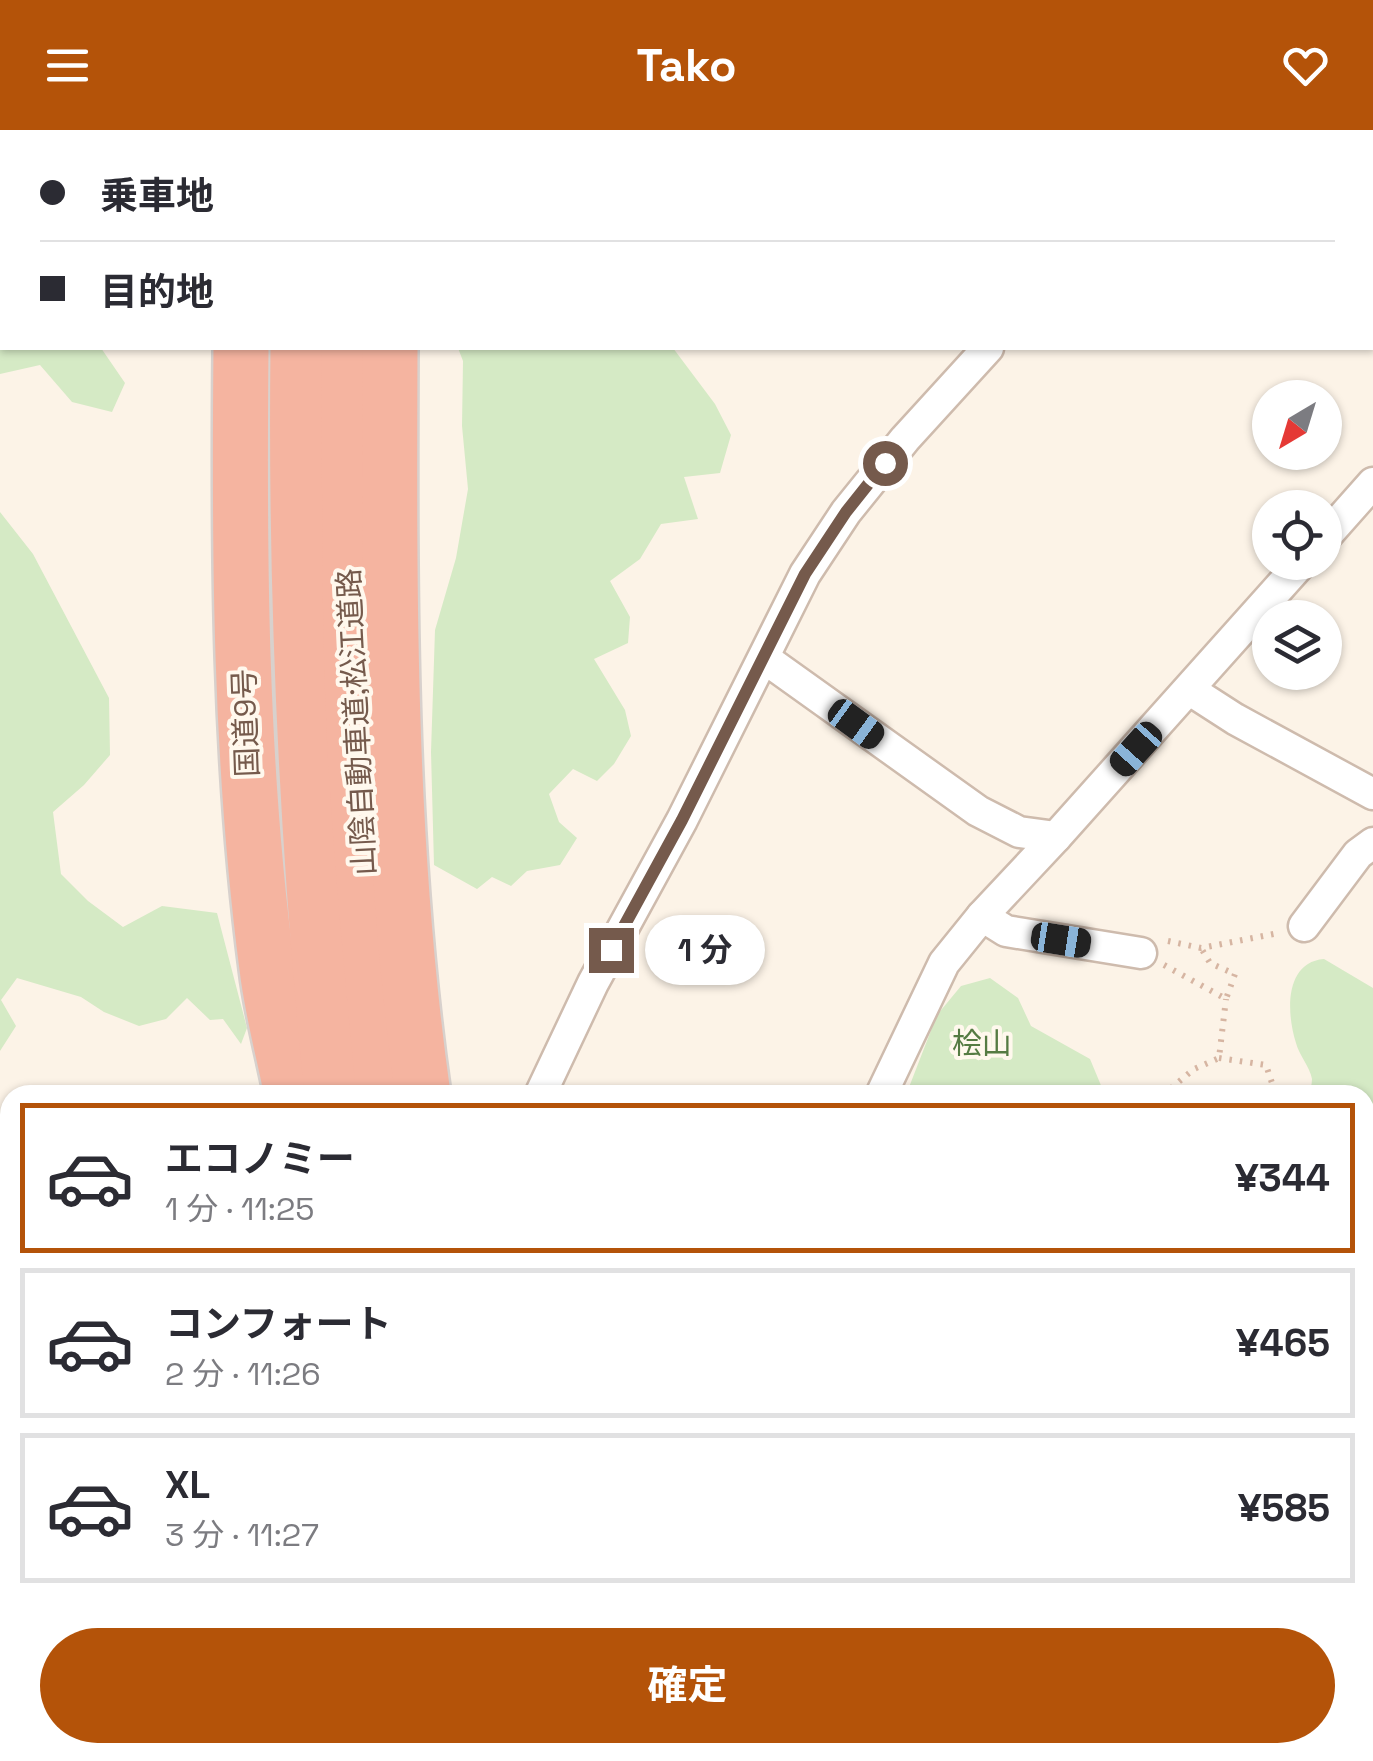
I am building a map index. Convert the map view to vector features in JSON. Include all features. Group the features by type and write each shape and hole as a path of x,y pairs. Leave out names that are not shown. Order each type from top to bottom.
{"highway":[{"name":"国道9号","path":"241,350 239,502 247,779 267,972 290,1085"},
{"name":"山陰自動車道;松江道路","path":"298,350 299,588 306,763 316,932 331,1085"},
{"name":"山陰自動車道;松江道路","path":"349,350 356,765 383,1085"},
{"path":"390,350 391,620 398,811 422,1085"}],"street":[{"path":"545,1085 805,574 846,512 972,353"},
{"path":"1342,518 1373,482"},
{"path":"886,1085 944,963 1286,580"},
{"path":"764,658 978,811 1019,832 1056,837"},
{"path":"1190,690 1373,794"},
{"path":"1304,926 1358,854 1373,843"},
{"path":"982,916 1006,931 1148,946"}],"path":[{"path":"1148,946 1200,948 1304,926"},
{"path":"1148,946 1226,999"},
{"path":"1200,948 1210,963 1235,974 1226,999 1219,1058"},
{"path":"1175,1085 1194,1069 1219,1058 1266,1065 1273,1085"}],"green space":[{"path":"0,350 102,350 125,383 112,412 72,402 40,365 0,374"},
{"path":"459,350 674,350 715,404 731,435 720,473 684,477 698,519 661,524 640,559 610,581 630,617 628,643 594,659 625,710 631,736 614,764 597,781 573,769 549,794 559,822 577,838 560,865 527,871 511,886 492,877 477,889 434,865 431,752 435,630 456,558 468,489 462,426 463,361"},
{"path":"0,512 33,554 109,698 110,755 53,812 61,874 123,927 162,906 217,913 247,1028 241,1044 223,1019 210,1020 187,998 166,1019 139,1026 104,1012 81,997 17,978 1,1000 16,1026 0,1051"},
{"path":"1324,959 1373,988 1373,1085 1311,1085 1309,1070 1297,1048 1290,1004 1295,979 1311,962"},
{"name":"桧山","path":"990,978 1018,998 1031,1026 1090,1059 1101,1085 910,1085 937,1015 961,986"}],"route":[{"path":"611,950 682,820 805,574 885,463"}]}
